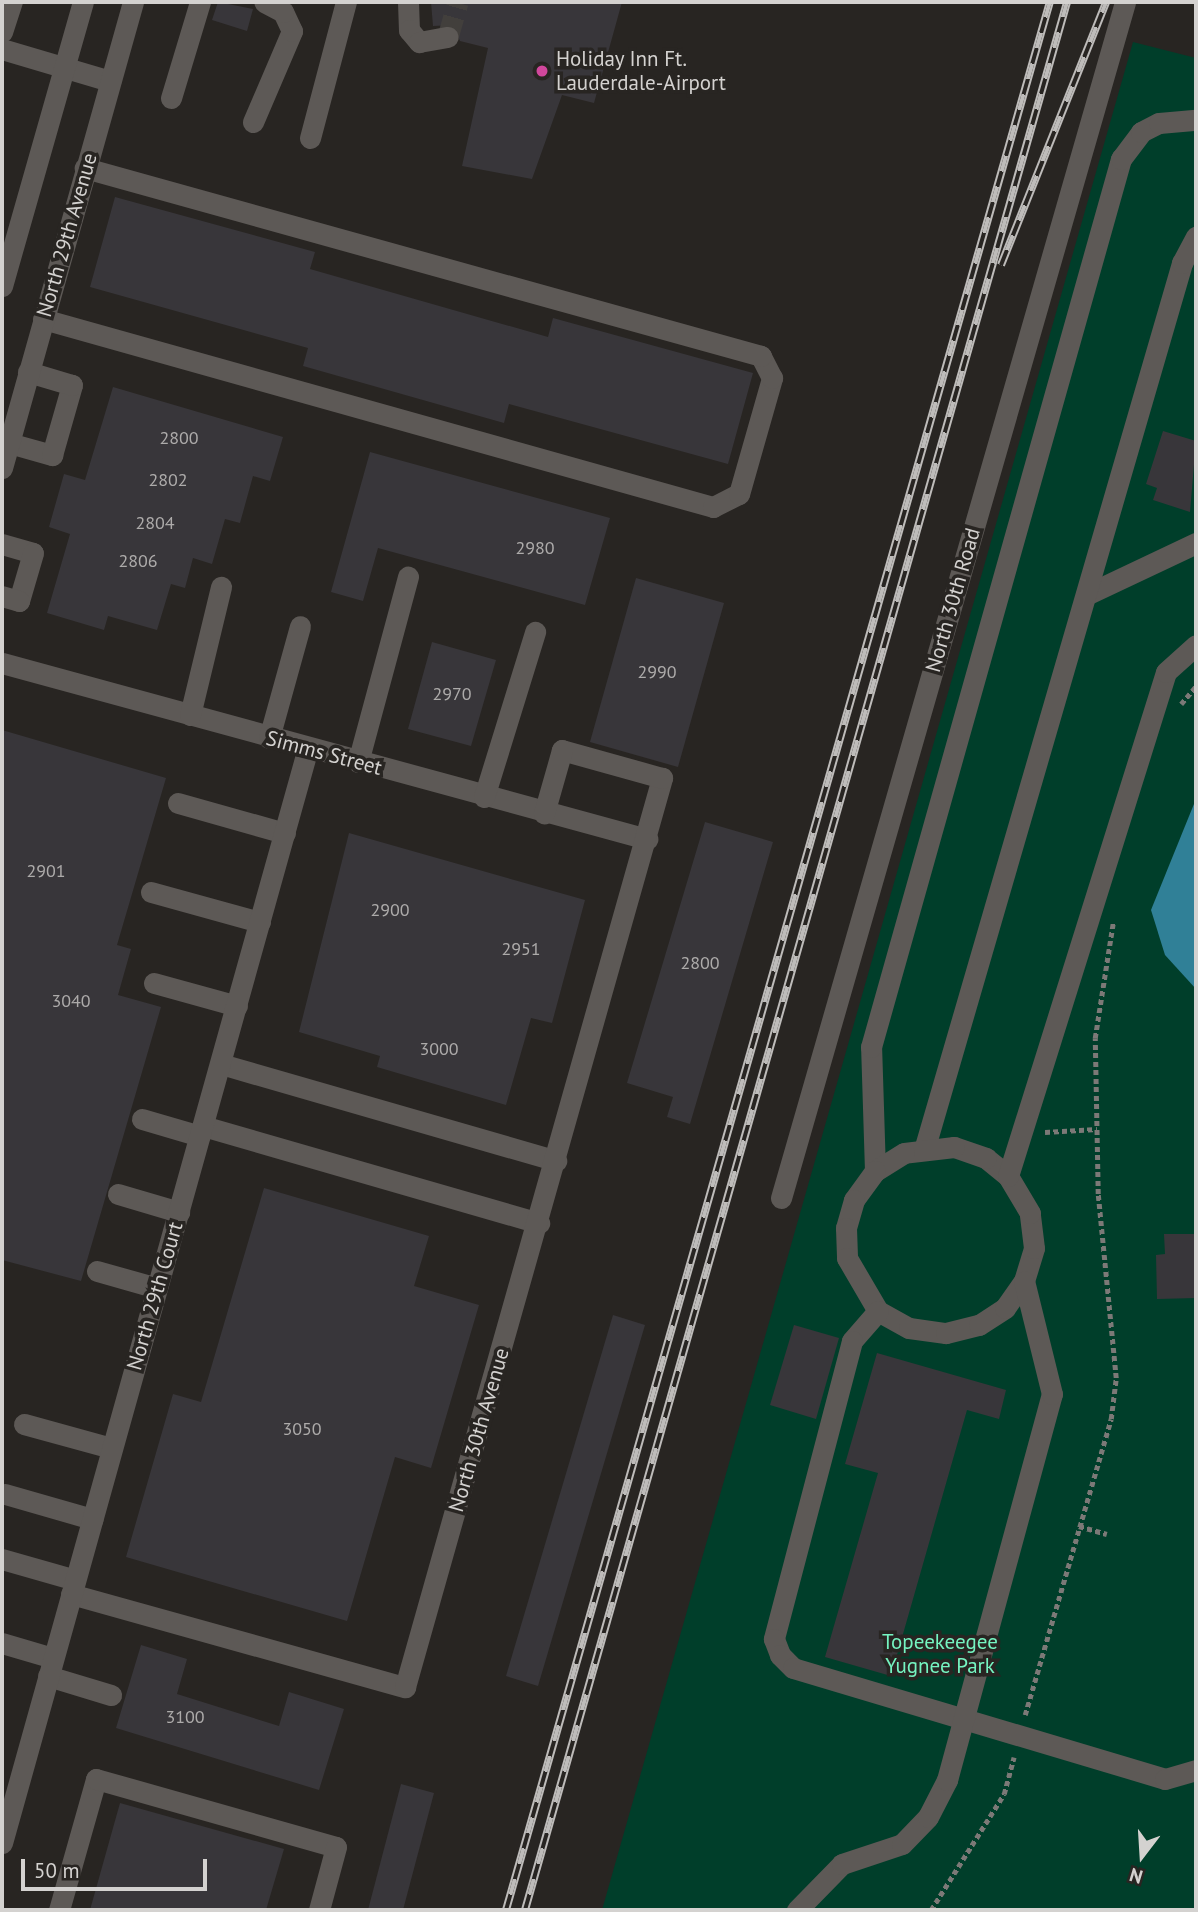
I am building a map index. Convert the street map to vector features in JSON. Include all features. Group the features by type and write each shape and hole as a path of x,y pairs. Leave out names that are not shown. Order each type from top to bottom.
{"street":[{"path":"2,32 12,2"},
{"path":"2,286 5,260 83,2"},
{"name":"North 29th Avenue","path":"2,468 132,2"},
{"path":"171,98 200,2"},
{"path":"253,122 292,32 284,12 264,2"},
{"path":"310,138 346,2"},
{"path":"408,2 409,30 419,42 448,37"},
{"name":"North 30th Road","path":"781,1198 1125,2"},
{"path":"2,49 110,81"},
{"path":"875,1171 871,1047 1121,159 1141,132 1159,122 1196,120"},
{"path":"43,319 713,507 739,494 772,378 761,356 85,168"},
{"path":"925,1150 1182,263 1196,237"},
{"path":"9,443 52,455 72,385 28,372"},
{"path":"1086,595 1196,543"},
{"path":"2,544 33,553 19,601 2,596"},
{"path":"358,762 408,577"},
{"path":"190,715 221,587"},
{"path":"269,738 300,626"},
{"path":"484,797 535,632"},
{"path":"1008,1176 1166,672 1196,645"},
{"name":"Simms Street","path":"2,663 544,814 647,839"},
{"name":"North 29th Court","path":"2,1843 308,748"},
{"name":"North 30th Avenue","path":"73,1587 405,1687 539,1223 663,778 562,750 544,814"},
{"path":"178,803 285,833"},
{"path":"150,892 260,922"},
{"path":"154,984 237,1006"},
{"path":"221,1064 556,1161"},
{"path":"142,1119 202,1131 539,1223"},
{"path":"954,1147 986,1158 1008,1176 1030,1213 1034,1248 1024,1281 1005,1308 979,1325 946,1334 909,1328 878,1311 847,1258 846,1228 854,1200 875,1171 904,1153 925,1150 954,1147"},
{"path":"118,1194 179,1212"},
{"path":"97,1271 157,1288"},
{"path":"797,1910 842,1864 902,1844 928,1817 947,1780 1052,1394 1024,1281"},
{"path":"878,1311 852,1341 774,1639 793,1668 1165,1779 1196,1770"},
{"path":"24,1424 112,1448"},
{"path":"5,1494 92,1519"},
{"path":"2,1559 73,1587"},
{"path":"2,1643 111,1695"},
{"path":"59,1910 96,1779 336,1847 319,1910"}],"path":[{"path":"1177,715 1196,686"},
{"path":"931,1910 1004,1794 1111,1419 1116,1378 1097,1129 1095,1038 1115,910"},
{"path":"1021,1134 1097,1129"},
{"path":"1079,1526 1107,1534"}],"green space":[{"name":"Topeekeegee Yugnee Park","path":"1133,42 1196,58 1196,1910 602,1910"}],"water":[{"path":"1196,799 1196,989 1165,955 1151,910"}],"building":[{"path":"218,2 253,9 247,31 212,20"},
{"name":"Holiday Inn Ft. Lauderdale-Airport","path":"431,2 622,2 594,103 562,95 532,179 462,166 488,48 460,41 453,25 433,26"},
{"path":"115,197 315,252 310,269 548,337 553,318 753,373 728,464 509,404 504,423 303,366 308,348 90,287"},
{"path":"113,387 283,437 270,481 253,476 240,523 225,519 212,564 193,558 185,588 171,584 157,630 108,616 104,630 47,613 70,534 49,527 64,474 85,480"},
{"path":"1163,431 1196,441 1190,512 1153,500 1157,488 1146,484"},
{"path":"370,452 610,518 585,605 378,548 363,601 331,592"},
{"path":"636,578 724,603 678,767 590,742"},
{"path":"432,642 496,660 471,746 408,729"},
{"path":"2,730 166,778 117,945 131,949 118,995 161,1007 81,1281 2,1260"},
{"path":"705,822 773,842 690,1124 667,1117 673,1097 627,1083"},
{"path":"349,833 585,900 552,1023 531,1018 506,1105 377,1067 380,1056 299,1032"},
{"path":"264,1188 429,1236 414,1286 479,1305 431,1468 395,1457 347,1621 126,1557 173,1394 201,1402"},
{"path":"1164,1234 1196,1234 1196,1298 1157,1299 1156,1255 1165,1254"},
{"path":"613,1315 645,1325 538,1686 506,1676"},
{"path":"794,1325 839,1338 816,1419 770,1405"},
{"path":"877,1353 1006,1390 999,1419 967,1410 891,1676 825,1657 878,1473 845,1464"},
{"path":"141,1645 187,1659 177,1694 279,1726 289,1692 344,1709 319,1790 116,1728"},
{"path":"401,1784 434,1793 403,1910 368,1910"},
{"path":"120,1803 284,1849 266,1910 90,1910"}],"tunnel":[{"path":"448,37 458,2"}],"railway":[{"path":"506,1910 1050,2"},
{"path":"525,1910 1067,2"},
{"path":"1001,265 1106,2"}],"place":[{"name":"Holiday Inn Ft. Lauderdale-Airport","path":"542,71"}]}
